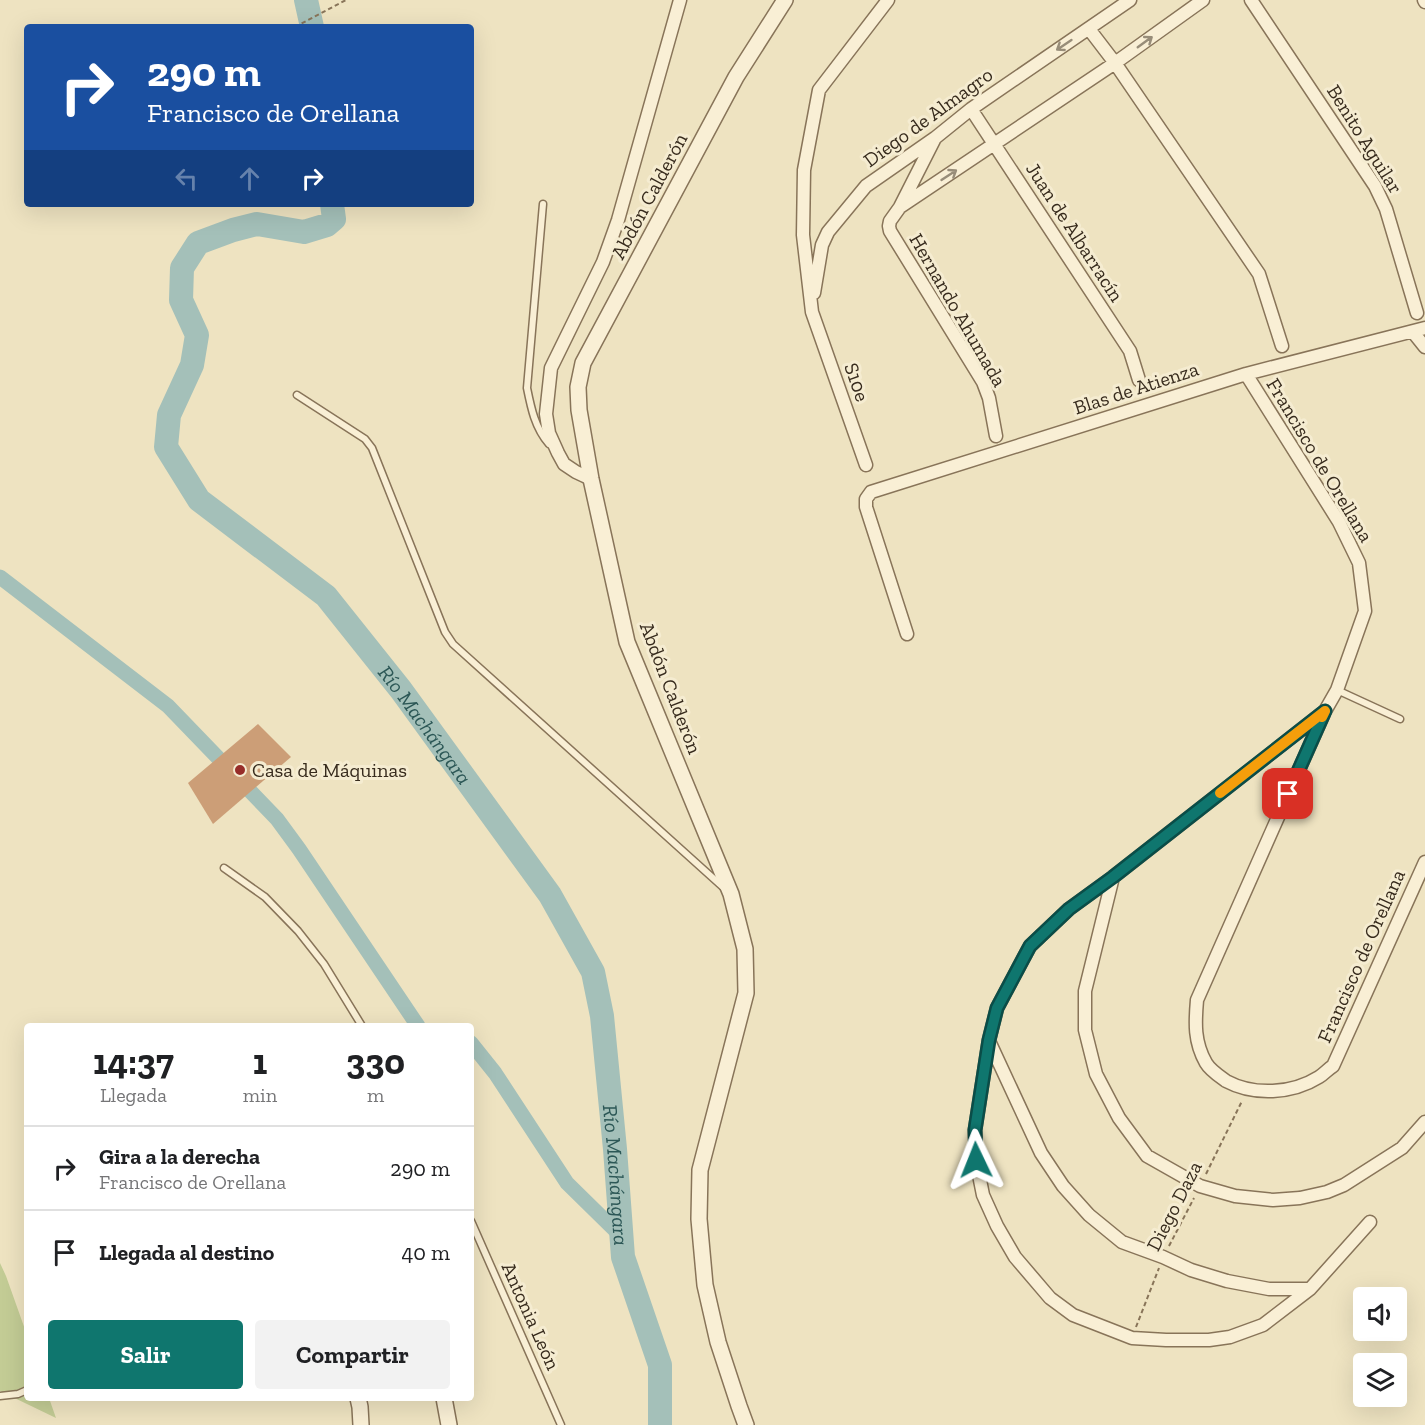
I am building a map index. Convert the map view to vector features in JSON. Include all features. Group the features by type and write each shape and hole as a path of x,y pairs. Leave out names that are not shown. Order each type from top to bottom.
{"street":[{"path":"591,479 564,464 549,433 546,414 551,368 603,262 615,231 680,0"},
{"name":"Abdón Calderón","path":"746,1425 718,1342 705,1285 699,1219 700,1170 746,993 745,949 731,894 627,642 591,479 579,410 578,387 583,363 736,77 785,0"},
{"name":"S10e","path":"866,465 812,312 803,236 804,170 819,90 888,0"},
{"name":"Diego de Almagro","path":"812,312 822,245 828,232 866,186 971,109 1130,0"},
{"path":"900,207 995,145 1203,0"},
{"name":"Benito Aguilar","path":"1251,0 1375,186 1386,209 1417,313"},
{"name":"Francisco de Orellana","path":"1089,29 1115,63 1259,274 1282,346"},
{"name":"Juan de Albarracín","path":"971,109 1130,351 1139,380"},
{"path":"900,207 934,138"},
{"name":"Hernando Ahumada","path":"900,207 890,221 890,231 983,382 989,398 996,436"},
{"path":"1419,330 1425,347"},
{"name":"Blas de Atienza","path":"907,634 866,507 866,499 871,492 1246,374 1419,330"},
{"name":"Francisco de Orellana","path":"1246,374 1339,522 1359,563 1365,611 1337,690 1325,711 1197,1000 1195,1024 1198,1044 1207,1064 1219,1076 1234,1085 1274,1092 1317,1078 1333,1066 1425,862"},
{"path":"1325,711 1069,909 1030,946 997,1008 989,1040 975,1130 976,1160 983,1195 997,1226 1015,1257 1050,1298 1073,1316 1132,1338 1186,1340 1230,1337 1263,1325 1310,1289 1370,1222"},
{"path":"1113,877 1085,991 1085,1030 1096,1074 1119,1118 1148,1156 1200,1186 1235,1196 1273,1200 1300,1198 1327,1192 1344,1185 1402,1148 1425,1122"},
{"path":"989,1040 1041,1153 1063,1186 1089,1215 1122,1242 1191,1270 1227,1281 1269,1289 1310,1289"},
{"path":"359,1401 360,1425"},
{"path":"444,1401 448,1425"}],"lane":[{"path":"543,204 526,388 532,416 545,439 558,453"},
{"path":"297,395 366,439 372,448 445,632 453,644 731,894"},
{"path":"1337,690 1400,718"},
{"path":"224,868 265,897 298,931 324,964 360,1023"},
{"name":"Antonia León","path":"474,1228 561,1425"},
{"path":"0,1396 24,1391"}],"path":[{"path":"301,24 346,0"},
{"name":"Diego Daza","path":"1132,1338 1163,1257 1248,1089"}],"green space":[{"path":"0,1263 24,1327 24,1401 50,1401 56,1418 0,1391"}],"building":[{"name":"Casa de Máquinas","path":"258,724 291,757 213,824 188,783"}],"waterway":[{"name":"Río Machángara","path":"306,0 311,24"},
{"name":"Río Machángara","path":"332,207 334,219 327,225 304,232 257,224 198,243 182,268 181,300 197,335 192,365 169,415 166,447 199,500 326,596 401,690 550,895 593,972 602,1016 623,1257 660,1365 660,1425"},
{"path":"0,577 168,706 277,819 416,1023"},
{"path":"474,1047 495,1073 567,1183 622,1237"}],"slow traffic":[{"path":"1220,793 1325,711 1322,717"}],"place":[{"name":"Casa de Máquinas","path":"240,770"}],"route":[{"path":"976,1160 975,1130 989,1040 997,1008 1030,946 1069,909 1325,711 1288,794"}]}
